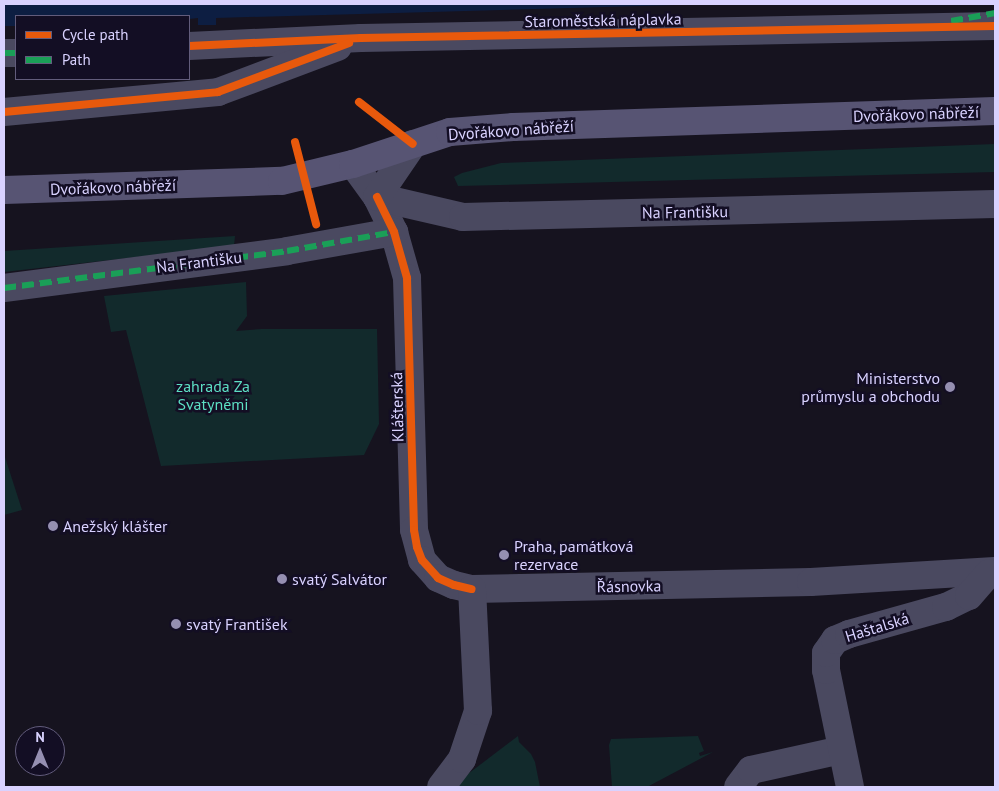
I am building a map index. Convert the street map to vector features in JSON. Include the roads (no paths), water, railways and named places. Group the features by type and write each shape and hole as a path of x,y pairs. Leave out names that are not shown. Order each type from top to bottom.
{"street":[{"name":"Staroměstská náplavka","path":"924,26 995,13"},
{"name":"Staroměstská náplavka","path":"190,46 361,38 995,26"},
{"name":"Staroměstská náplavka","path":"4,112 218,92 361,38"},
{"name":"Dvořákovo nábřeží","path":"4,190 282,181 353,164 450,132 513,127 995,111"},
{"path":"377,197 413,144"},
{"name":"Klášterská","path":"353,164 377,197 394,232 407,278 414,530 417,547 422,560 438,578 454,585 472,589"},
{"name":"Na Františku","path":"377,197 463,217 995,204"},
{"name":"Na Františku","path":"4,288 287,251 394,232"},
{"name":"Řásnovka","path":"472,589 811,582 992,572"},
{"name":"Haštalská","path":"850,787 826,670 826,653 835,640 849,634 946,607 969,596 992,572"},
{"path":"441,787 462,759 478,710 472,589"},
{"path":"738,787 751,770 841,750"}],"water":[{"path":"4,4 711,4 216,18 216,25 198,25 198,18 190,19 190,15 15,15 15,26 4,26"}],"place":[{"name":"Ministerstvo průmyslu a obchodu","path":"950,387"},
{"name":"Anežský klášter","path":"53,526"},
{"name":"Praha, památková rezervace","path":"504,555"},
{"name":"svatý Salvátor","path":"282,579"},
{"name":"svatý František","path":"176,624"}],"park label":[{"name":"zahrada Za Svatyněmi","path":"213,395"}]}
